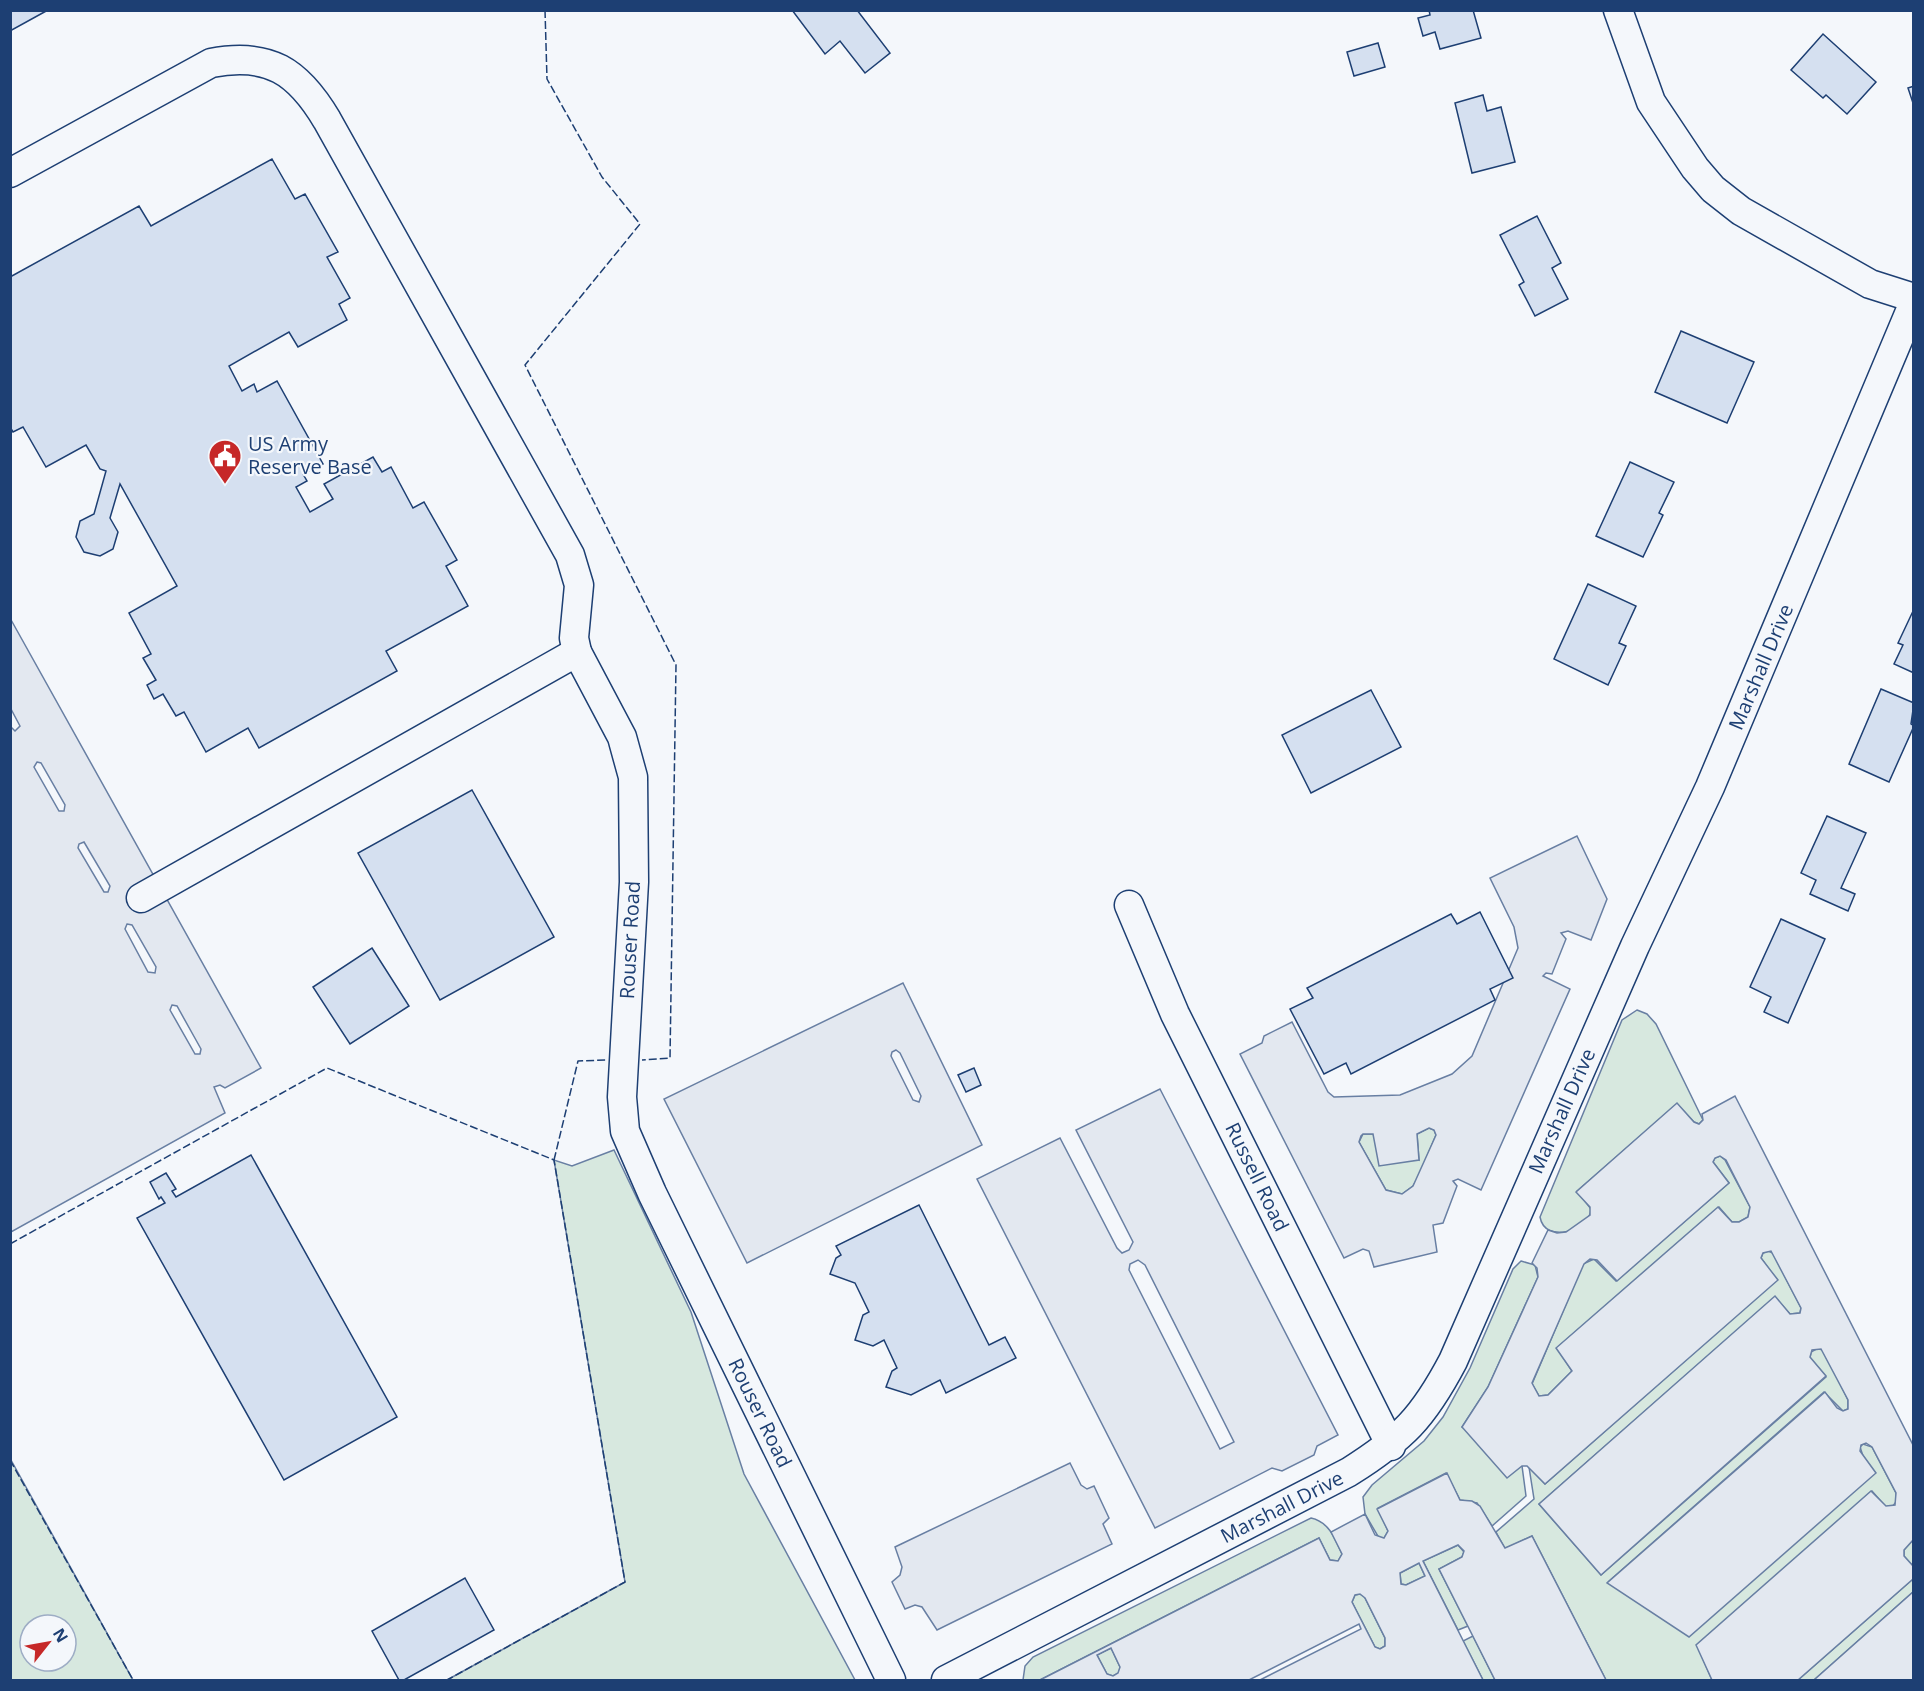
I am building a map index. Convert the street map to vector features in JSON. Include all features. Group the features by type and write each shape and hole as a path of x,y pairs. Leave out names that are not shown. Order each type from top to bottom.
{"street":[{"path":"1618,10 1652,102 1695,168 1713,189 1741,211 1870,284 1914,300"},
{"path":"10,173 211,63 231,59 257,60 281,68 300,81 327,120 570,555 579,585 574,638 577,652 141,898"},
{"name":"Marshall Drive","path":"946,1680 1340,1478 1390,1446 1428,1406 1453,1361 1635,945 1710,787 1914,300"},
{"name":"Rouser Road","path":"577,652 622,737 633,777 634,882 622,1096 625,1131 652,1193 891,1680"},
{"name":"Russell Road","path":"1129,905 1175,1014 1390,1446"}],"shaded area":[{"path":"10,618 261,1068 225,1088 220,1085 214,1087 225,1113 11,1232 10,726 15,731 20,726 11,709","holes":["37,762 41,763 65,805 64,811 59,811 34,767","84,842 110,886 108,892 104,892 78,848 79,844","127,924 132,925 156,967 155,973 148,972 125,929","172,1005 177,1006 201,1049 200,1054 195,1054 170,1010"]},
{"path":"1577,836 1607,899 1591,940 1568,931 1561,933 1566,939 1552,974 1546,973 1543,976 1570,989 1481,1190 1458,1179 1453,1181 1457,1186 1443,1223 1433,1225 1437,1252 1374,1267 1369,1251 1363,1249 1344,1258 1240,1054 1262,1043 1264,1036 1292,1022 1328,1092 1334,1097 1400,1095 1452,1074 1472,1056 1518,948 1514,927 1490,878","holes":["1429,1128 1434,1130 1436,1135 1413,1186 1402,1194 1386,1190 1359,1142 1361,1136 1373,1134 1379,1166 1419,1160 1417,1134"]},
{"path":"903,983 982,1145 747,1263 664,1099","holes":["896,1050 900,1053 921,1096 919,1102 913,1100 891,1056"]},
{"path":"1637,1010 1647,1014 1656,1024 1703,1120 1699,1124 1694,1122 1677,1104 1577,1191 1591,1209 1589,1217 1583,1223 1567,1231 1550,1231 1544,1226 1540,1217 1622,1020"},
{"path":"1160,1089 1338,1435 1317,1446 1314,1455 1282,1471 1272,1468 1155,1528 977,1179 1060,1138 1117,1248 1122,1253 1129,1250 1133,1242 1076,1130","holes":["1138,1260 1145,1265 1234,1442 1220,1449 1129,1270 1130,1264"]},
{"path":"1735,1096 1913,1445 1913,1540 1904,1550 1904,1556 1913,1566 1913,1579 1798,1680 1712,1680 1696,1645 1871,1491 1886,1506 1895,1505 1896,1493 1872,1447 1866,1443 1861,1445 1860,1451 1876,1473 1689,1637 1607,1583 1825,1392 1837,1408 1843,1411 1848,1409 1848,1400 1821,1349 1812,1350 1810,1357 1826,1376 1601,1575 1539,1504 1775,1296 1790,1314 1800,1313 1801,1308 1771,1251 1763,1253 1761,1258 1778,1280 1545,1484 1527,1466 1522,1466 1507,1478 1462,1427 1488,1387 1538,1277 1537,1268 1532,1263 1548,1230 1557,1233 1566,1232 1590,1215 1590,1207 1576,1192 1677,1103 1694,1122 1699,1124 1703,1120 1702,1114","holes":["1720,1156 1726,1160 1750,1207 1748,1217 1739,1222 1732,1222 1718,1207 1556,1348 1572,1371 1548,1395 1539,1396 1532,1383 1584,1264 1590,1259 1597,1260 1617,1281 1729,1183 1713,1162"]},
{"path":"1429,1128 1434,1130 1436,1135 1413,1186 1402,1194 1386,1190 1359,1142 1363,1134 1373,1134 1376,1140 1419,1160 1417,1134"},
{"path":"614,1150 691,1312 744,1474 855,1680 447,1680 625,1582 554,1160 572,1166"},
{"path":"1720,1156 1725,1160 1750,1207 1748,1217 1739,1222 1732,1222 1719,1207 1557,1348 1572,1371 1548,1395 1539,1396 1532,1384 1583,1264 1594,1259 1616,1281 1729,1183 1713,1162"},
{"path":"1768,1251 1773,1253 1801,1308 1800,1313 1790,1314 1775,1297 1539,1504 1601,1575 1826,1377 1810,1358 1811,1352 1818,1348 1824,1351 1848,1400 1848,1409 1843,1411 1824,1392 1608,1582 1875,1473 1863,1456 1860,1447 1863,1444 1872,1447 1896,1493 1896,1502 1892,1507 1886,1507 1872,1491 1697,1645 1712,1680 1606,1680 1532,1536 1505,1549 1496,1532 1534,1499 1529,1467 1545,1484 1777,1280 1761,1258 1763,1253"},
{"path":"1521,1261 1535,1265 1538,1277 1488,1387 1462,1427 1522,1466 1526,1496 1492,1526 1477,1503 1460,1500 1446,1473 1378,1508 1388,1531 1384,1538 1379,1538 1365,1514 1363,1497 1372,1485 1424,1441 1443,1417 1470,1368 1513,1269"},
{"path":"11,1460 133,1680 11,1680"},
{"path":"1070,1463 1081,1485 1087,1489 1094,1486 1109,1518 1103,1524 1112,1544 937,1630 922,1607 915,1605 905,1609 892,1582 900,1575 902,1567 895,1547"},
{"path":"1447,1473 1460,1500 1472,1501 1480,1506 1505,1548 1532,1536 1606,1680 1495,1680 1439,1569 1462,1557 1464,1551 1458,1545 1423,1561 1483,1680 1260,1680 1361,1629 1359,1624 1249,1680 1040,1680 1319,1538 1330,1560 1338,1561 1342,1554 1331,1532 1365,1514 1375,1535 1384,1538 1388,1531 1377,1509","holes":["1419,1563 1425,1576 1406,1585 1401,1584 1400,1573","1360,1594 1365,1598 1385,1638 1385,1646 1380,1649 1375,1647 1352,1602 1355,1595","1111,1648 1120,1667 1118,1673 1113,1676 1107,1674 1097,1655"]},
{"path":"1311,1518 1327,1527 1334,1537 1342,1554 1338,1561 1330,1560 1319,1538 1040,1680 1023,1680 1025,1666 1033,1657"},
{"path":"1913,1540 1913,1566 1904,1556 1904,1550"},
{"path":"1458,1545 1464,1552 1462,1557 1439,1569 1468,1626 1458,1630 1423,1561"},
{"path":"1419,1563 1425,1576 1406,1585 1401,1584 1400,1573"},
{"path":"1913,1579 1913,1592 1814,1680 1798,1680"},
{"path":"1913,1592 1913,1680 1814,1680"},
{"path":"1355,1595 1364,1596 1385,1638 1385,1646 1380,1649 1375,1647 1352,1602"},
{"path":"1473,1636 1495,1680 1483,1680 1463,1641"},
{"path":"1111,1648 1120,1667 1119,1673 1113,1676 1107,1674 1097,1655"}],"building":[{"path":"10,10 48,10 10,31"},
{"path":"792,10 857,10 890,53 865,73 840,41 825,54"},
{"path":"1429,10 1473,10 1481,38 1440,49 1435,32 1423,36 1418,18 1430,15"},
{"path":"1823,34 1876,82 1847,114 1826,95 1823,98 1791,70"},
{"path":"1378,43 1385,67 1354,76 1347,52"},
{"path":"1914,86 1914,106 1908,88"},
{"path":"1483,95 1487,111 1501,107 1515,162 1472,173 1455,103"},
{"path":"272,159 295,199 305,194 338,252 327,257 350,298 339,304 347,320 298,347 289,332 229,366 242,391 254,384 257,392 277,381 323,464 303,474 307,481 296,487 310,512 333,499 324,484 373,457 382,472 391,467 413,508 424,502 457,560 446,566 468,606 386,651 397,671 259,748 248,728 206,752 184,712 176,716 163,694 154,699 147,685 156,680 143,658 151,654 129,613 177,586 120,484 110,518 118,532 113,549 100,556 84,552 76,537 80,521 94,514 106,471 100,469 86,445 46,467 23,427 13,432 10,427 10,277 139,206 151,226"},
{"path":"1537,216 1561,263 1552,268 1568,299 1535,316 1519,285 1524,282 1500,235"},
{"path":"1681,331 1754,362 1727,423 1655,392"},
{"path":"1630,462 1674,482 1659,513 1663,515 1643,557 1596,536"},
{"path":"1588,584 1636,606 1619,643 1626,646 1608,685 1554,659"},
{"path":"1914,609 1914,673 1894,664 1903,645 1898,643"},
{"path":"1881,689 1914,703 1911,724 1914,726 1889,782 1849,764"},
{"path":"1371,690 1401,747 1311,793 1282,735"},
{"path":"472,790 554,937 440,1000 358,853"},
{"path":"1827,816 1866,833 1841,888 1855,894 1848,911 1810,894 1816,880 1801,873"},
{"path":"1480,912 1513,978 1490,989 1495,1000 1351,1074 1346,1063 1324,1074 1290,1009 1313,998 1307,988 1451,914 1457,924"},
{"path":"1781,919 1825,939 1788,1023 1764,1012 1771,997 1750,987"},
{"path":"372,948 409,1006 350,1044 313,987"},
{"path":"974,1068 981,1085 966,1092 958,1075"},
{"path":"251,1155 397,1417 284,1480 137,1218 165,1203 161,1197 159,1199 150,1182 166,1173 176,1189 172,1191 176,1197"},
{"path":"919,1205 989,1345 1005,1337 1016,1358 946,1393 940,1380 911,1395 886,1387 892,1371 897,1368 884,1340 873,1346 855,1340 863,1315 869,1312 855,1283 830,1274 836,1258 841,1255 836,1246"},
{"path":"465,1578 494,1630 404,1680 399,1680 372,1631"}],"fence":[{"path":"545,10 547,79 602,177 640,224 525,365 676,665 670,1058 642,1060"},
{"path":"554,1160 578,1061 608,1060"},
{"path":"10,1244 327,1068 554,1160 625,1582 447,1680"},
{"path":"10,1460 133,1680"}],"place":[{"name":"US Army Reserve Base","path":"225,485"}]}
